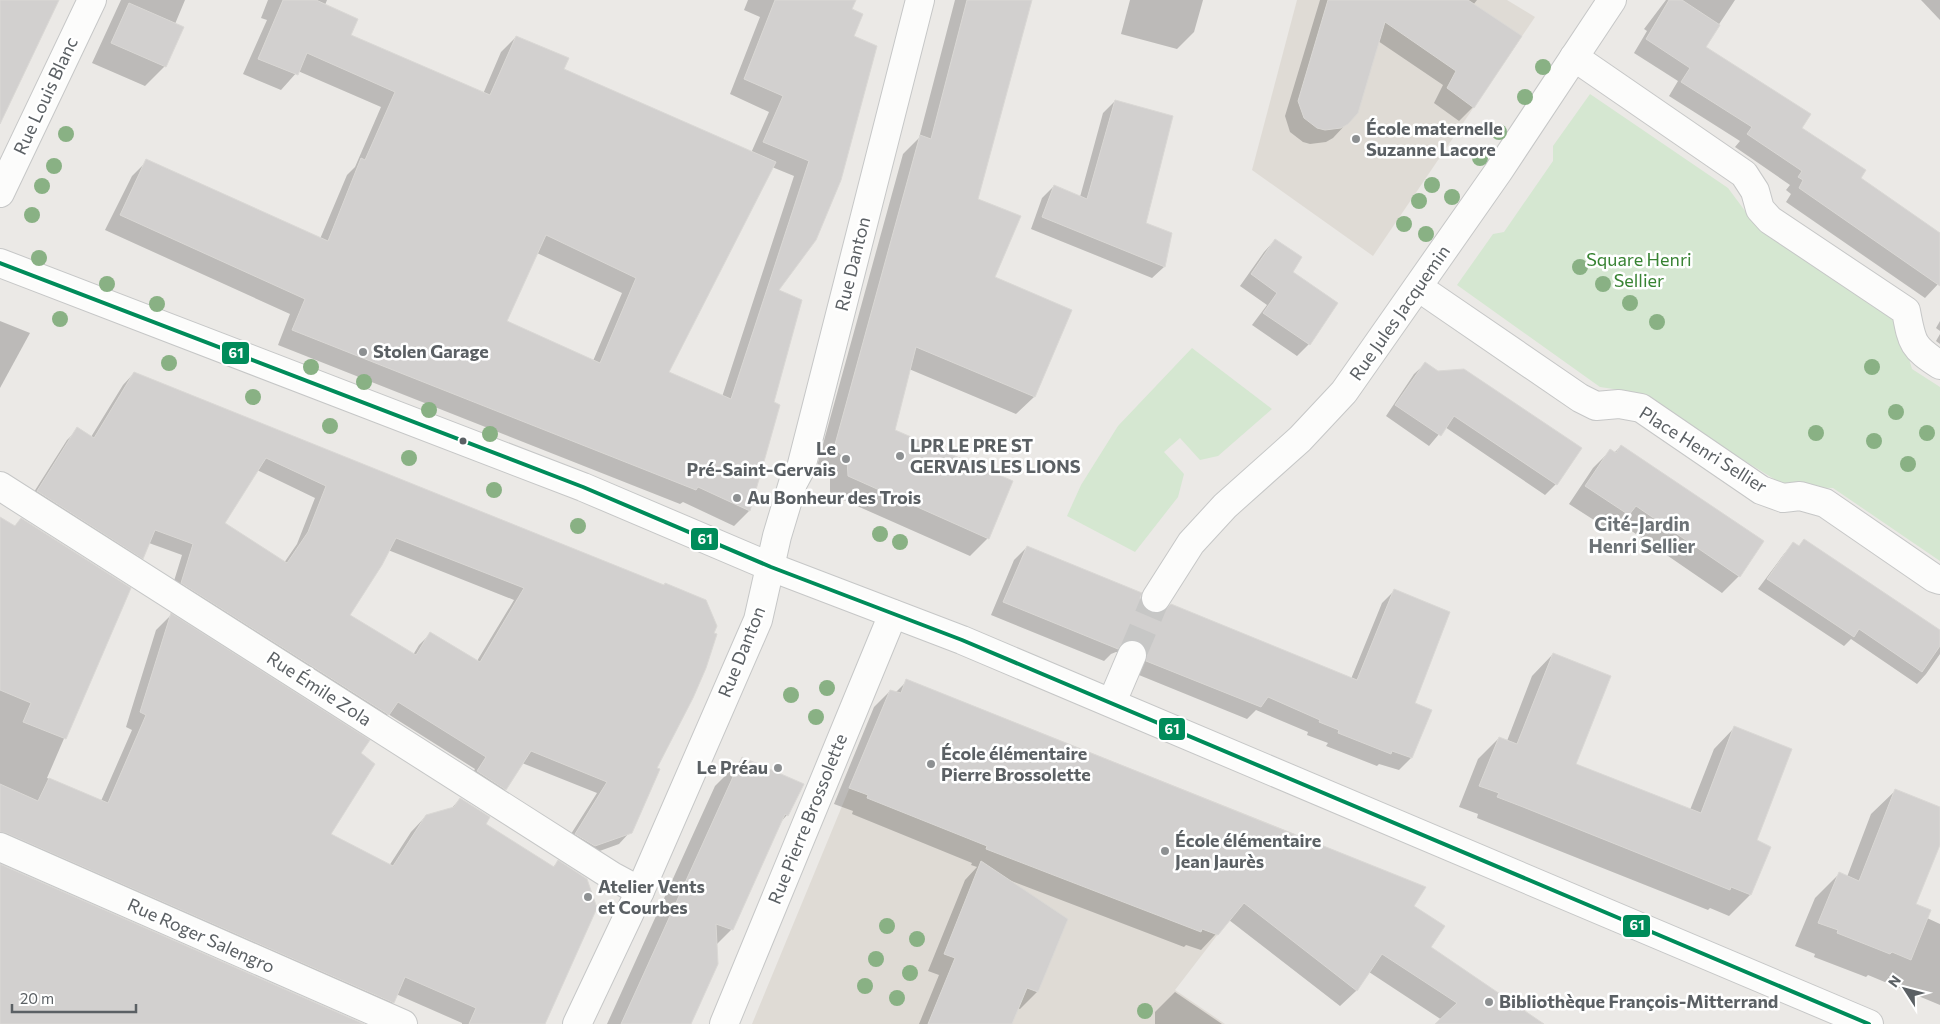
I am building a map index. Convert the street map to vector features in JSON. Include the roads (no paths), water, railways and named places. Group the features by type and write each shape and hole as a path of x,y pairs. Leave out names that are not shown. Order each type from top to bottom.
{"street":[{"name":"Rue Louis Blanc","path":"0,193 92,0"},
{"name":"Rue Danton","path":"578,1024 640,890 758,620 777,536 793,483 801,468 920,0"},
{"name":"Rue Jules Jacquemin","path":"1156,598 1191,543 1213,518 1300,439 1344,392 1418,288 1612,0"},
{"path":"1574,57 1744,174 1755,191 1760,208 1770,220 1906,311 1911,340 1924,355 1940,365"},
{"path":"0,263 565,480 771,567 962,640 1112,702 1864,1023"},
{"name":"Place Henri Sellier","path":"1418,288 1580,398 1596,406 1619,404 1641,408 1761,490 1783,498 1800,496 1825,503 1934,578 1940,580"},
{"name":"Rue Émile Zola","path":"0,486 612,876 640,890"},
{"name":"Rue Pierre Brossolette","path":"724,1024 893,614"},
{"path":"1112,702 1132,655"},
{"name":"Rue Roger Salengro","path":"0,847 403,1024"}],"tunnel":[{"path":"1132,655 1156,598"}],"place":[{"name":"École maternelle Suzanne Lacore","path":"1356,139"},
{"name":"Stolen Garage","path":"363,352"},
{"name":"LPR LE PRE ST GERVAIS LES LIONS","path":"900,456"},
{"name":"Le Pré-Saint-Gervais","path":"846,459"},
{"name":"Au Bonheur des Trois","path":"737,498"},
{"name":"École élémentaire Pierre Brossolette","path":"931,764"},
{"name":"Le Préau","path":"778,768"},
{"name":"École élémentaire Jean Jaurès","path":"1165,851"},
{"name":"Atelier Vents et Courbes","path":"588,897"},
{"name":"Bibliothèque François-Mitterrand","path":"1489,1002"}],"district":[{"name":"Cité-Jardin Henri Sellier","path":"1642,535"}],"park label":[{"name":"Square Henri Sellier","path":"1639,270"}]}
